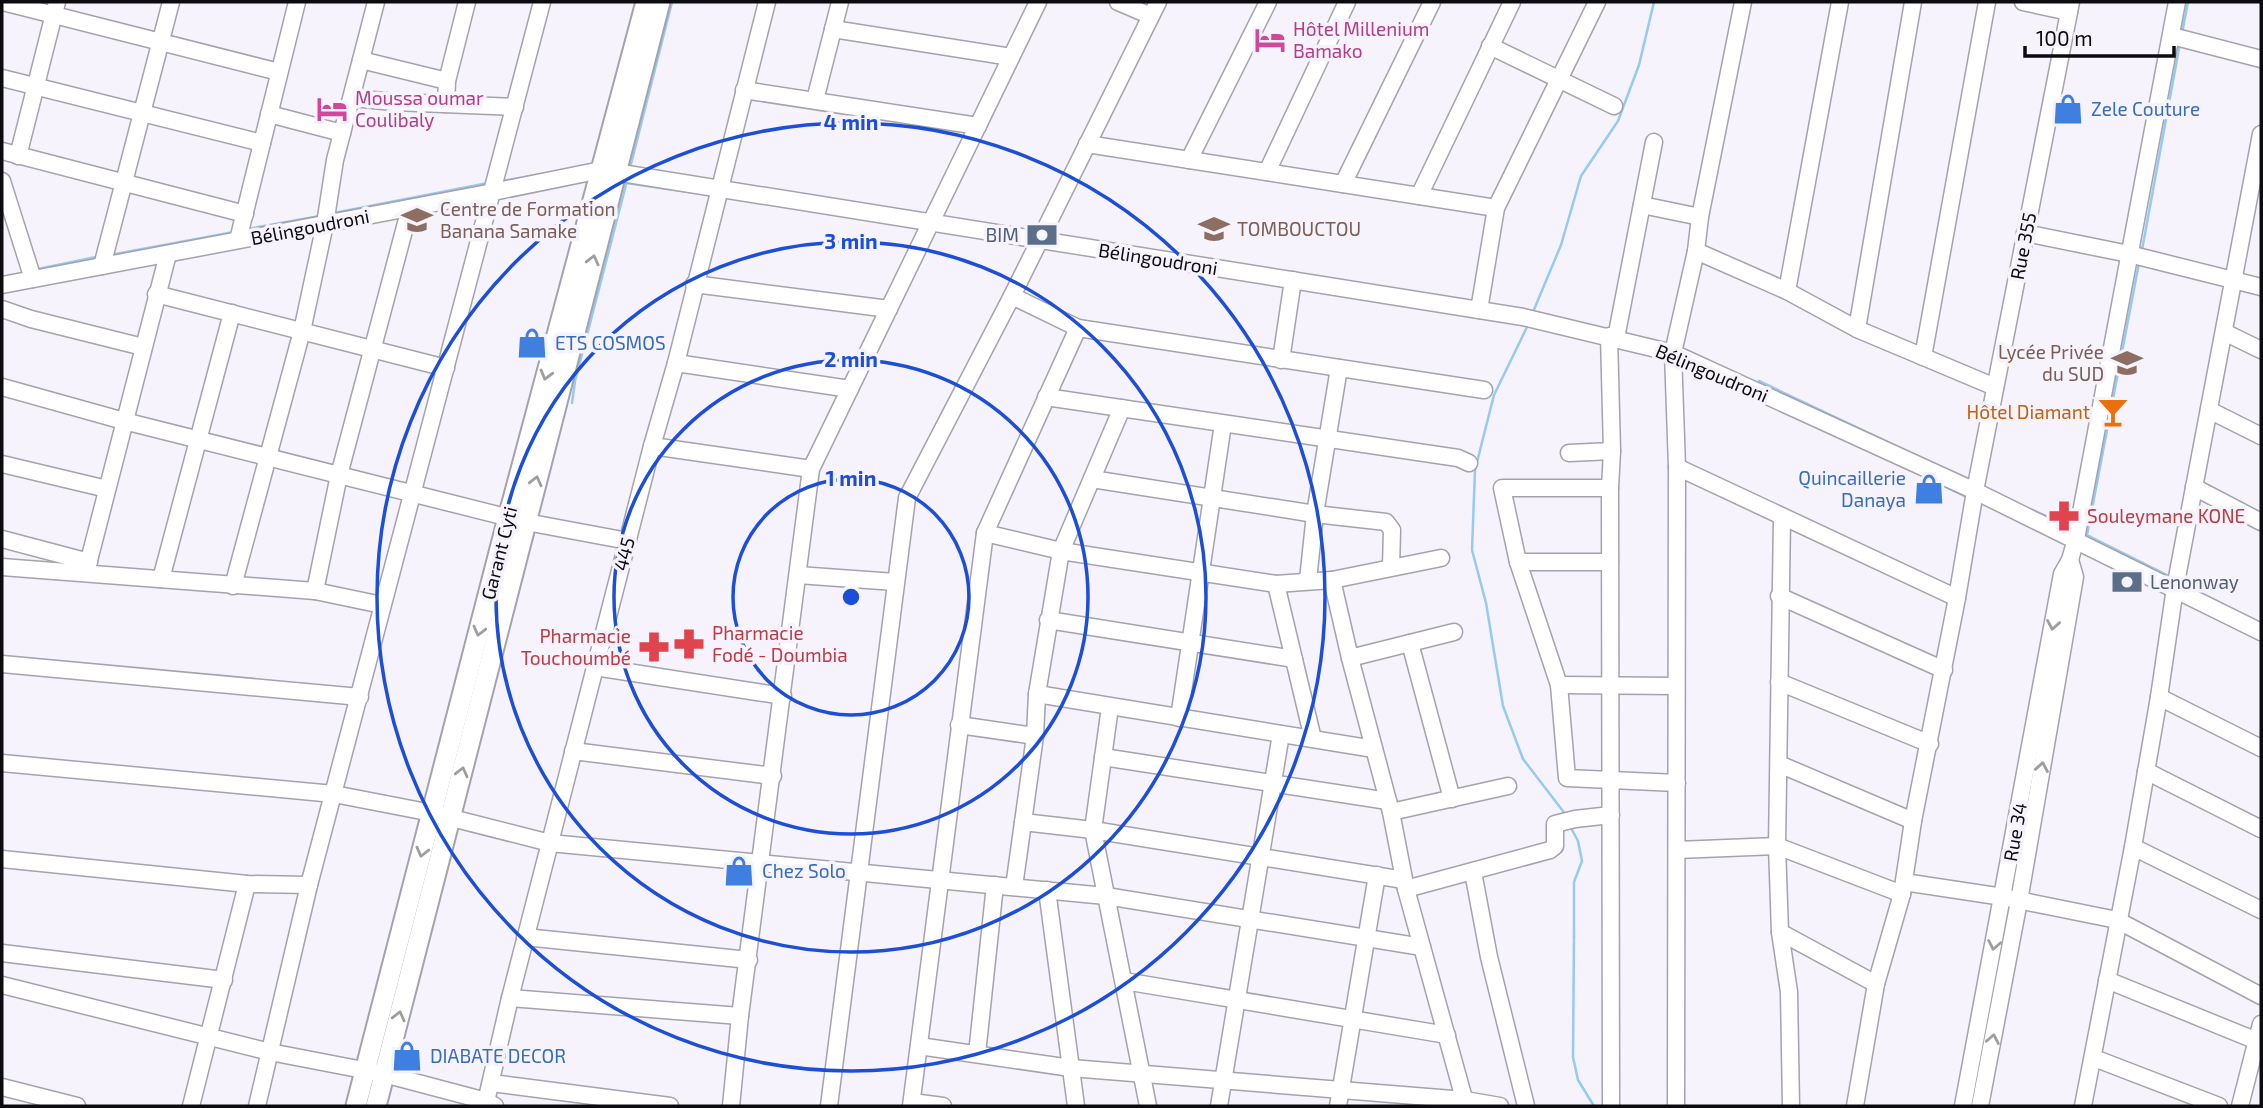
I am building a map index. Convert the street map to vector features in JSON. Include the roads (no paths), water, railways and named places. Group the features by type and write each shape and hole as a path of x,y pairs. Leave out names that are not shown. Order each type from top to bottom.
{"main road":[{"name":"Garant Cyti","path":"356,1106 375,1072 608,171 646,2"},
{"name":"Garant Cyti","path":"608,171 660,2"},
{"name":"Garant Cyti","path":"375,1072 376,1106"}],"street":[{"path":"3,2 56,8 160,41 279,72"},
{"path":"102,266 171,2"},
{"path":"238,240 297,2"},
{"path":"233,586 302,331 325,224 335,160 376,2"},
{"path":"446,104 447,81 467,2"},
{"path":"257,1106 309,885 542,2"},
{"name":"445","path":"489,1105 525,937 676,363 767,2"},
{"path":"815,100 840,2"},
{"path":"731,1106 740,1016 762,863 811,468 1038,2"},
{"path":"830,1106 907,498 1012,296 1155,9 1118,2"},
{"path":"1189,160 1268,2"},
{"path":"1267,172 1348,2"},
{"path":"1343,184 1432,2"},
{"path":"1419,196 1512,2"},
{"path":"1479,310 1496,208 1597,2"},
{"path":"1676,1106 1676,467 1673,353 1696,251 1700,217 1743,2"},
{"path":"1787,290 1840,2"},
{"path":"1857,329 1913,2"},
{"path":"1923,357 1987,2"},
{"path":"2023,2 2070,7"},
{"name":"Rue 34","path":"1963,1106 2011,899 2075,577 2070,560 2177,2"},
{"name":"Rue 355","path":"1855,1106 1877,984 1903,888 1913,821 1958,598 1975,491 2070,7"},
{"path":"56,8 35,88 10,154 245,214"},
{"path":"833,30 1011,57"},
{"path":"2172,36 2261,58"},
{"path":"1490,46 1614,106"},
{"path":"360,60 447,81"},
{"path":"2,78 262,143"},
{"path":"744,90 978,126"},
{"path":"352,98 515,107"},
{"path":"269,114 342,133"},
{"path":"2083,1106 2133,847 2194,487 2234,280 2254,209 2261,134"},
{"path":"1611,1106 1610,488 1613,337 1654,142"},
{"path":"1087,144 1496,208"},
{"name":"Bélingoudroni","path":"2,285 608,171 1523,317 1673,353 1975,491 2261,632"},
{"path":"2,185 33,279"},
{"path":"1642,205 1700,217"},
{"path":"314,591 339,475 410,208"},
{"path":"2025,233 2129,254 2261,287"},
{"path":"1696,251 1787,290 1857,329 1995,387"},
{"path":"87,567 168,254"},
{"path":"1281,360 1293,280"},
{"path":"694,284 889,309"},
{"path":"156,294 446,368"},
{"path":"1012,296 1078,328 1484,390"},
{"path":"2,309 31,319 143,347"},
{"path":"161,579 232,313"},
{"path":"943,1106 911,1104 985,533 1078,328"},
{"path":"2224,332 2261,350"},
{"path":"676,363 850,389"},
{"path":"1308,580 1315,514 1339,368"},
{"path":"2,387 124,421 517,520 628,541"},
{"path":"1046,397 1458,458 1469,463"},
{"path":"1014,887 1035,736 1037,694 1061,551 1122,408"},
{"path":"2209,410 2261,436"},
{"path":"1179,718 1223,424"},
{"path":"652,446 811,468"},
{"path":"1569,453 1612,451"},
{"path":"2,464 107,489"},
{"path":"1676,467 1958,598"},
{"path":"1092,479 1315,514 1386,522 1392,530 1391,567"},
{"path":"2194,487 2261,522"},
{"path":"1610,488 1502,488 1518,562 1559,685 1567,778 1677,783"},
{"path":"1782,518 1777,846 1780,932 1789,992 1791,1106"},
{"path":"985,533 1061,551 1276,584 1332,580 1441,558"},
{"path":"2,538 87,567"},
{"path":"1518,562 1610,562"},
{"path":"2,567 87,567 161,579 314,591 382,605"},
{"path":"798,575 895,582"},
{"path":"1332,580 1390,807 1405,885 1465,1103"},
{"path":"1276,584 1313,739"},
{"path":"1779,596 1944,670"},
{"path":"1048,620 1293,659"},
{"path":"1350,658 1454,632"},
{"path":"1410,643 1452,799"},
{"path":"2,664 360,697"},
{"path":"595,667 783,696"},
{"path":"1779,682 1930,744"},
{"path":"1559,685 1676,686"},
{"path":"1037,694 1374,749"},
{"path":"2159,697 2261,748"},
{"path":"1110,707 1093,830 1148,1106"},
{"path":"959,725 1035,736"},
{"path":"1219,1106 1281,734"},
{"path":"573,751 773,776"},
{"path":"1103,757 1273,783 1390,807 1452,799 1508,786"},
{"path":"2,763 334,794 441,815 550,843 1106,896 1422,947"},
{"path":"1779,764 1913,821"},
{"path":"2146,771 2261,829"},
{"path":"1023,822 1093,830 1377,875 1405,885 1473,872 1550,850 1555,846 1555,824 1575,819 1611,816"},
{"path":"1677,850 1777,846 1903,888 2011,899 2117,920 2261,996"},
{"path":"2133,847 2261,910"},
{"path":"2,859 247,884 309,885"},
{"path":"1473,872 1489,957 1526,1106"},
{"path":"1339,1098 1377,875"},
{"path":"191,1106 247,884"},
{"path":"977,1054 995,886"},
{"path":"1047,890 1076,1106"},
{"name":"Rue 34","path":"1980,1106 2011,899"},
{"path":"1780,932 1877,984"},
{"path":"525,937 749,960"},
{"path":"2,953 224,980"},
{"path":"1124,981 1447,1035"},
{"path":"2107,981 2257,1041"},
{"path":"2,985 270,1052 375,1072 489,1105"},
{"path":"510,998 740,1016"},
{"path":"2240,1106 2261,1024"},
{"path":"919,1046 1071,1068 1223,1080 1339,1098 1500,1106"},
{"path":"2094,1058 2219,1106"},
{"path":"492,1083 645,1105 670,1106"},
{"path":"2,1087 77,1106"}],"waterway":[{"path":"630,168 672,2"},
{"path":"1533,312 1561,245 1581,176 1618,121 1639,65 1654,2"},
{"path":"2182,33 2188,2"},
{"path":"2142,250 2180,43"},
{"path":"502,181 547,173"},
{"path":"572,403 575,381 627,181"},
{"path":"334,213 488,183"},
{"path":"626,183 710,195"},
{"path":"247,229 320,216"},
{"path":"110,255 234,232"},
{"path":"38,269 96,257"},
{"path":"2087,535 2139,263"},
{"path":"1528,325 1494,395 1475,470 1472,550 1486,603 1503,706 1523,759 1566,815"},
{"path":"1759,381 1921,458"},
{"path":"1913,471 1967,497"},
{"path":"1979,502 1995,509"},
{"path":"2032,510 2071,527"},
{"path":"2083,533 2171,577"},
{"path":"2183,584 2261,623"},
{"path":"2211,616 2261,641"},
{"path":"1571,828 1578,841 1582,861 1574,882 1574,937"},
{"path":"1574,936 1573,1057 1578,1080 1594,1106"}],"place":[{"name":"Hôtel Millenium Bamako","path":"1270,40"},
{"name":"Moussa oumar Coulibaly","path":"332,109"},
{"name":"Zele Couture","path":"2068,109"},
{"name":"Centre de Formation Banana Samake","path":"417,220"},
{"name":"TOMBOUCTOU","path":"1214,229"},
{"name":"BIM","path":"1042,235"},
{"name":"ETS COSMOS","path":"532,343"},
{"name":"Lycée Privée du SUD","path":"2127,363"},
{"name":"Hôtel Diamant","path":"2113,412"},
{"name":"Quincaillerie Danaya","path":"1929,489"},
{"name":"Souleymane KONE","path":"2064,516"},
{"name":"Lenonway","path":"2127,582"},
{"name":"Pharmacie Fodé - Doumbia","path":"689,644"},
{"name":"Pharmacie Touchoumbé","path":"654,647"},
{"name":"Chez Solo","path":"739,871"},
{"name":"DIABATE DECOR","path":"407,1056"}]}
